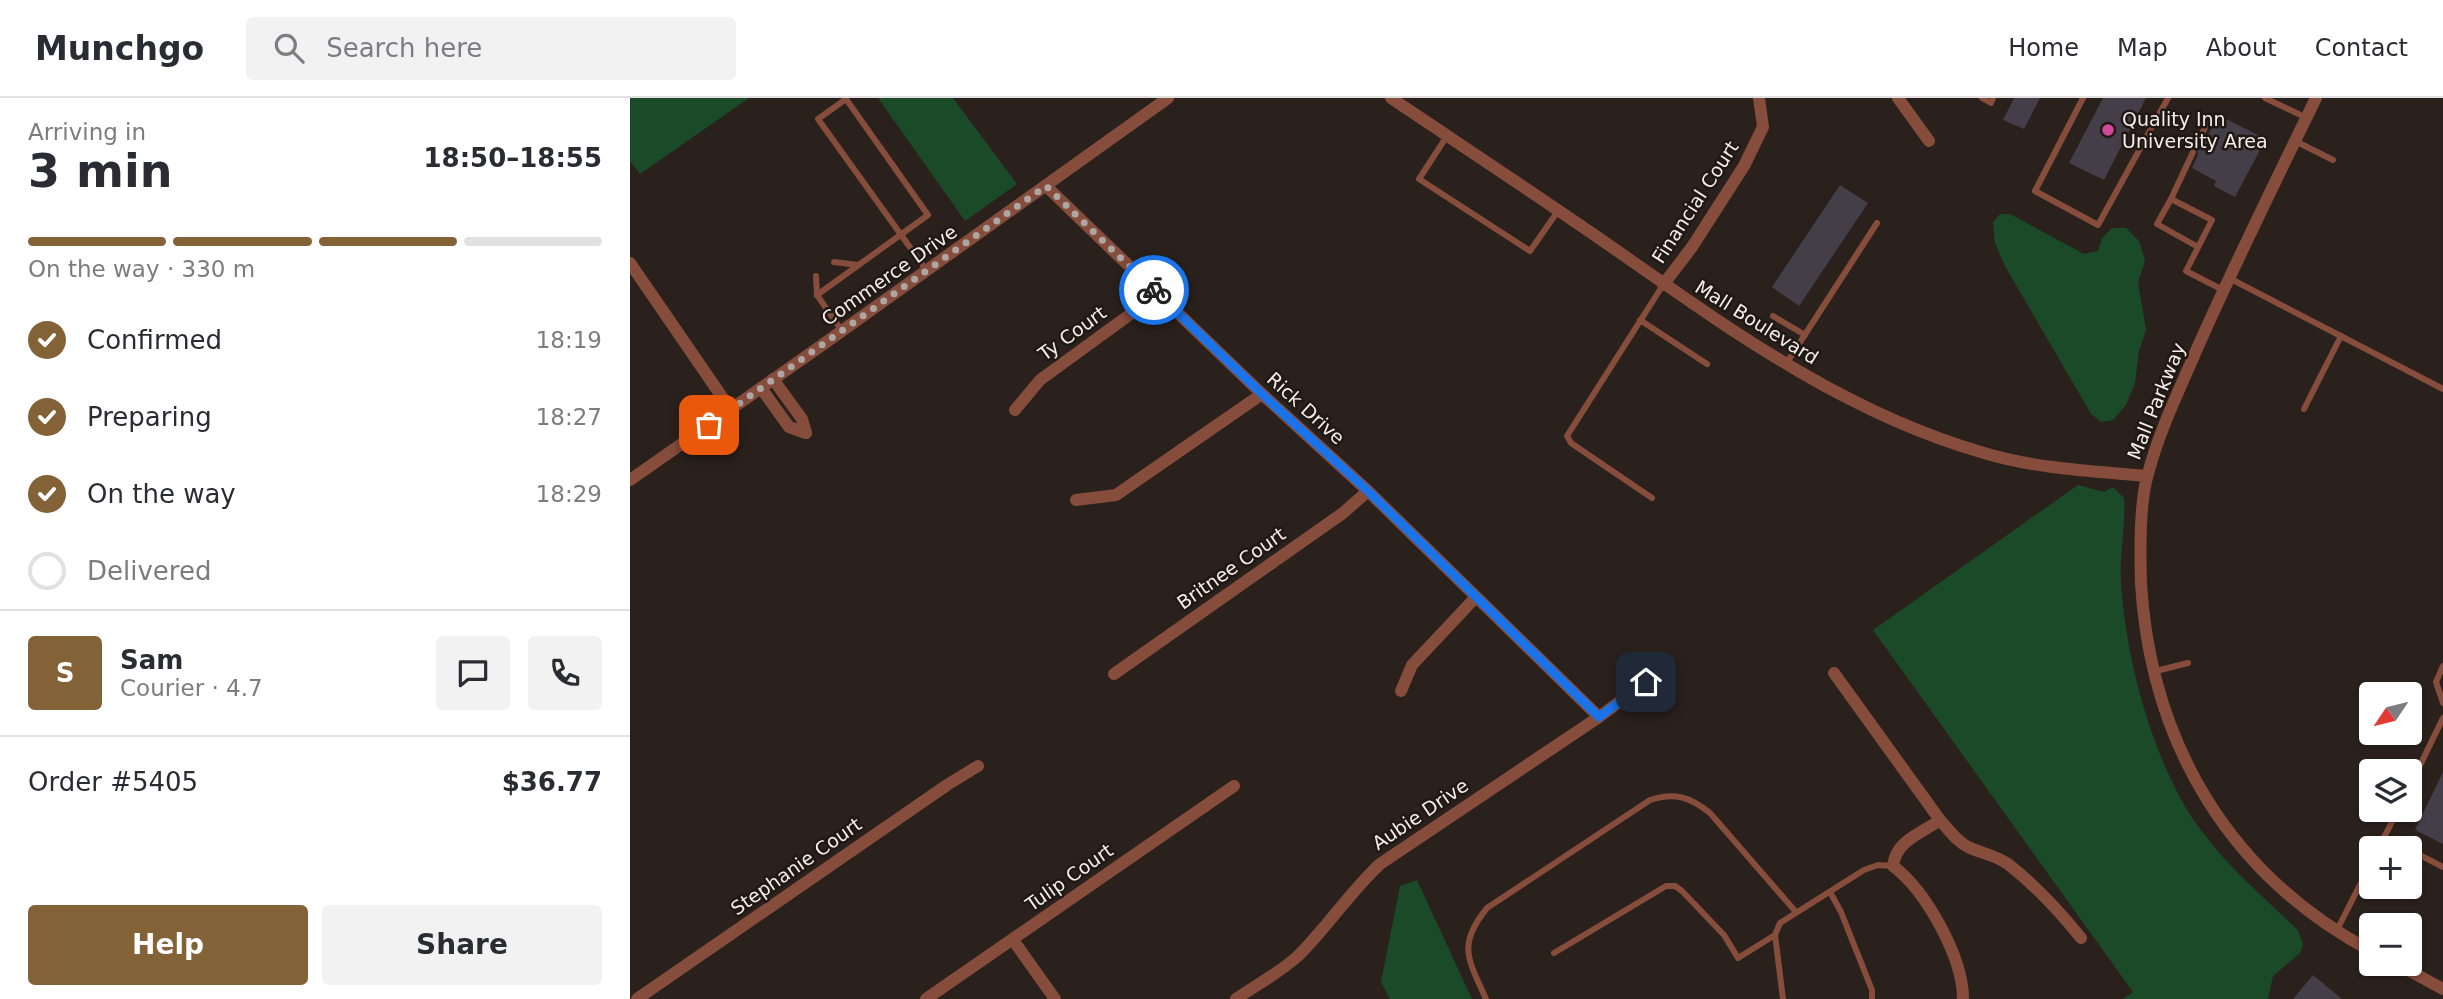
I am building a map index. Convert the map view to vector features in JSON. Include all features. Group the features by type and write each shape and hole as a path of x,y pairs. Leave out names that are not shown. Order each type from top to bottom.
{"street":[{"name":"Commerce Drive","path":"630,480 1168,98"},
{"name":"Mall Boulevard","path":"1391,98 1663,285 1786,364 1864,408 1924,434 1986,454 2050,467 2147,475"},
{"name":"Financial Court","path":"1663,285 1692,247 1744,166 1763,127 1759,98"},
{"path":"1898,98 1929,141"},
{"name":"Mall Parkway","path":"2316,98 2226,284 2172,407 2147,475 2139,549 2143,615 2165,711 2176,742 2206,800 2235,840 2268,876 2300,905 2359,944"},
{"name":"Rick Drive","path":"1046,186 1262,394 1368,491 1599,717"},
{"path":"630,263 732,410"},
{"name":"Ty Court","path":"1015,410 1040,380 1158,294"},
{"path":"761,388 789,427 806,433 802,419 773,379"},
{"path":"1076,500 1116,495 1262,394"},
{"name":"Britnee Court","path":"1114,674 1343,513 1368,491"},
{"path":"1401,691 1412,665 1475,598"},
{"path":"1834,673 1940,820 1957,839 2008,864 2062,915 2081,938"},
{"name":"Aubie Drive","path":"1236,999 1297,957 1380,864 1599,717 1646,682"},
{"name":"Stephanie Court","path":"637,999 978,766"},
{"name":"Tulip Court","path":"926,999 1234,786"},
{"path":"1940,820 1900,846 1893,866 1906,876 1917,890 1950,943 1960,970 1963,999"},
{"path":"1013,940 1055,999"},
{"path":"2419,976 2443,989"}],"lane":[{"path":"1982,98 1991,103 1993,98"},
{"path":"2083,98 2035,191 2098,225 2168,98"},
{"path":"2265,98 2307,118"},
{"path":"817,295 900,234 928,215 846,99 818,119 900,234 927,271"},
{"path":"2200,138 2207,123"},
{"path":"1447,136 1419,179 1475,217 1530,251 1558,211"},
{"path":"2295,141 2333,160"},
{"path":"2193,152 2157,224 2198,247"},
{"path":"2171,198 2212,220 2186,271 2226,284 2341,336 2443,389"},
{"path":"1786,364 1877,223"},
{"path":"834,262 858,265"},
{"path":"816,276 817,295 842,331"},
{"path":"1652,498 1571,443 1567,436 1663,285"},
{"path":"1773,316 1805,335"},
{"path":"1640,320 1707,364"},
{"path":"2304,409 2341,336"},
{"path":"2155,671 2188,663"},
{"path":"2443,666 2436,682 2443,703"},
{"path":"2422,761 2443,718"},
{"path":"1486,999 1471,966 1468,948 1471,928 1487,908 1650,800 1663,796 1681,795 1710,813 1796,912"},
{"path":"2422,856 2443,867"},
{"path":"1783,999 1775,935 1780,923 1864,870 1878,865 1893,866"},
{"path":"1554,953 1666,886 1675,886 1682,891 1724,935 1738,958 1775,935"},
{"path":"2337,931 2359,887"},
{"path":"1830,892 1841,912 1872,990 1872,999"}],"green space":[{"path":"630,98 749,98 640,174 630,161"},
{"path":"878,98 953,98 1017,184 965,221"},
{"path":"2000,214 2010,214 2084,254 2098,251 2102,238 2112,228 2126,228 2139,241 2145,261 2138,282 2146,330 2139,351 2135,383 2126,405 2113,420 2101,422 2091,414 2005,266 1995,243 1993,222"},
{"path":"2078,485 2104,492 2113,487 2124,498 2121,573 2128,641 2150,728 2173,783 2186,808 2210,842 2238,873 2298,930 2303,944 2300,953 2273,976 2268,999 2123,999 2133,992 1873,630"},
{"path":"1417,880 1472,999 1390,999 1381,982 1400,886"}],"building":[{"path":"2014,98 2040,98 2024,129 2003,120"},
{"name":"Quality Inn University Area","path":"2103,98 2146,98 2104,180 2069,163"},
{"path":"2218,115 2266,139 2235,197 2214,186 2216,181 2192,168 2198,155 2197,148 2184,148 2191,134 2195,136 2197,143 2205,141"},
{"path":"1840,185 1868,203 1799,306 1772,287"},
{"path":"2443,772 2443,844 2415,830 2419,822 2422,822 2422,816"},
{"path":"2313,975 2342,999 2293,999"}],"way so far":[{"path":"709,425 1046,186 1154,290"}],"place":[{"name":"Quality Inn University Area","path":"2108,130"}],"route":[{"path":"1154,290 1368,491 1599,717 1646,682"}]}
